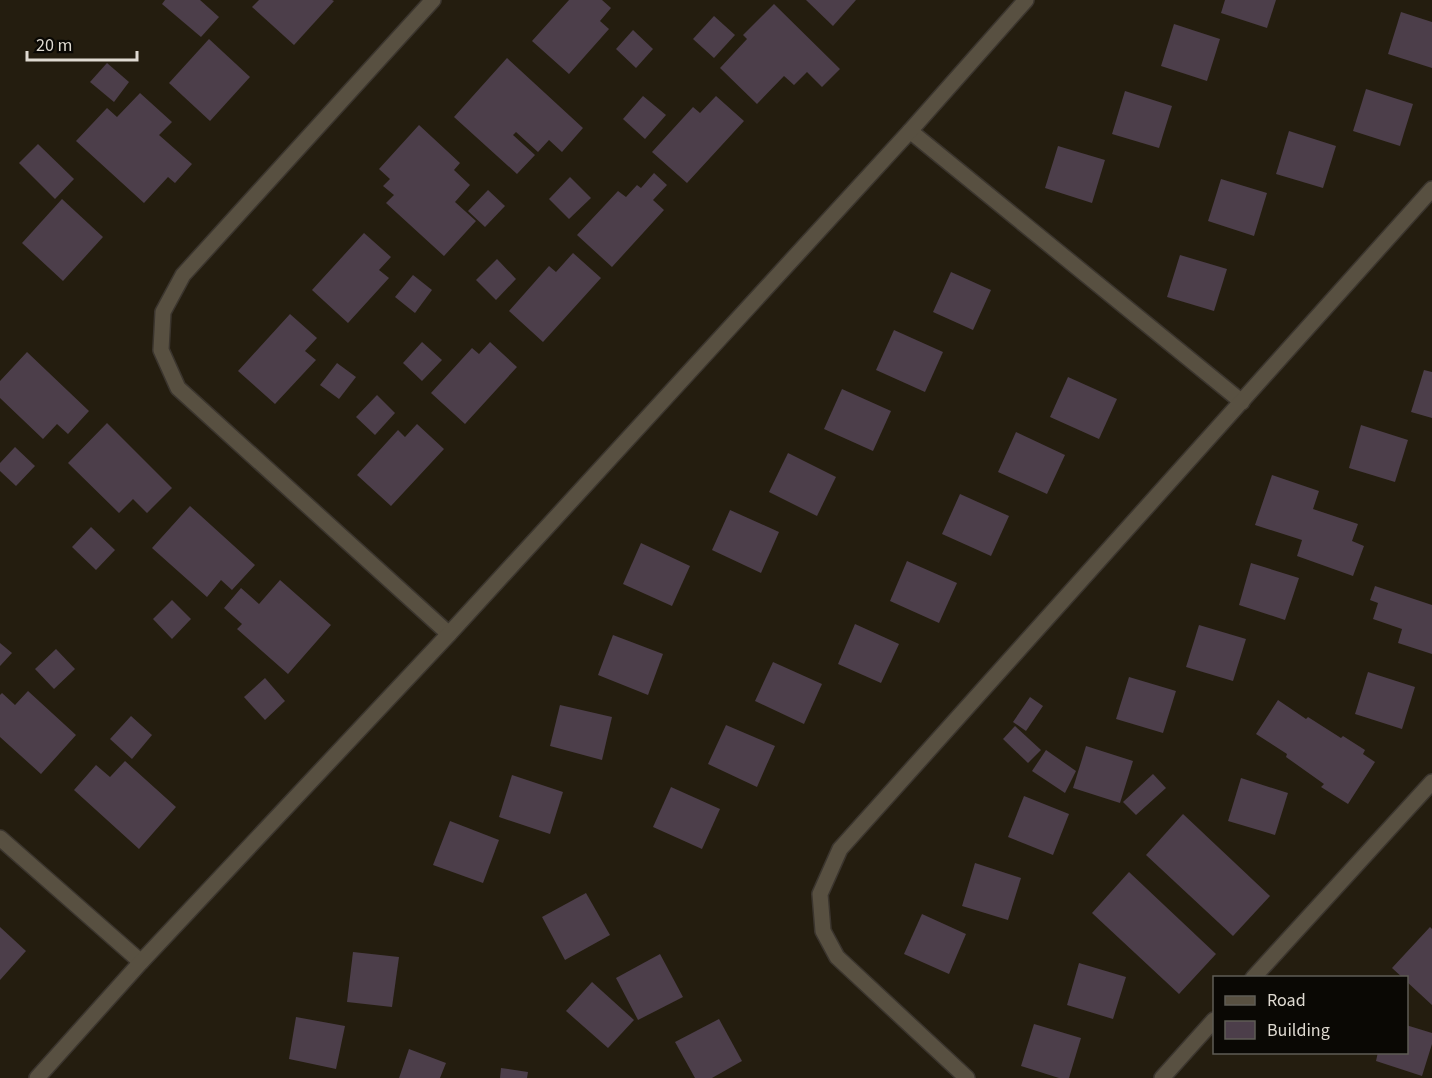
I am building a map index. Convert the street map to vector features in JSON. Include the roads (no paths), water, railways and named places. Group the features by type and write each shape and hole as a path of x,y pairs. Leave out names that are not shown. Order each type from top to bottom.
{"street":[{"path":"433,0 183,275 163,312 161,350 178,388 449,634"},
{"path":"37,1078 141,962 449,634 910,131 1026,0"},
{"path":"910,131 1242,402"},
{"path":"967,1078 837,957 823,931 820,894 840,849 1432,189"},
{"path":"1255,976 1432,782"},
{"path":"0,838 141,962"},
{"path":"1162,1078 1213,1022"}]}
